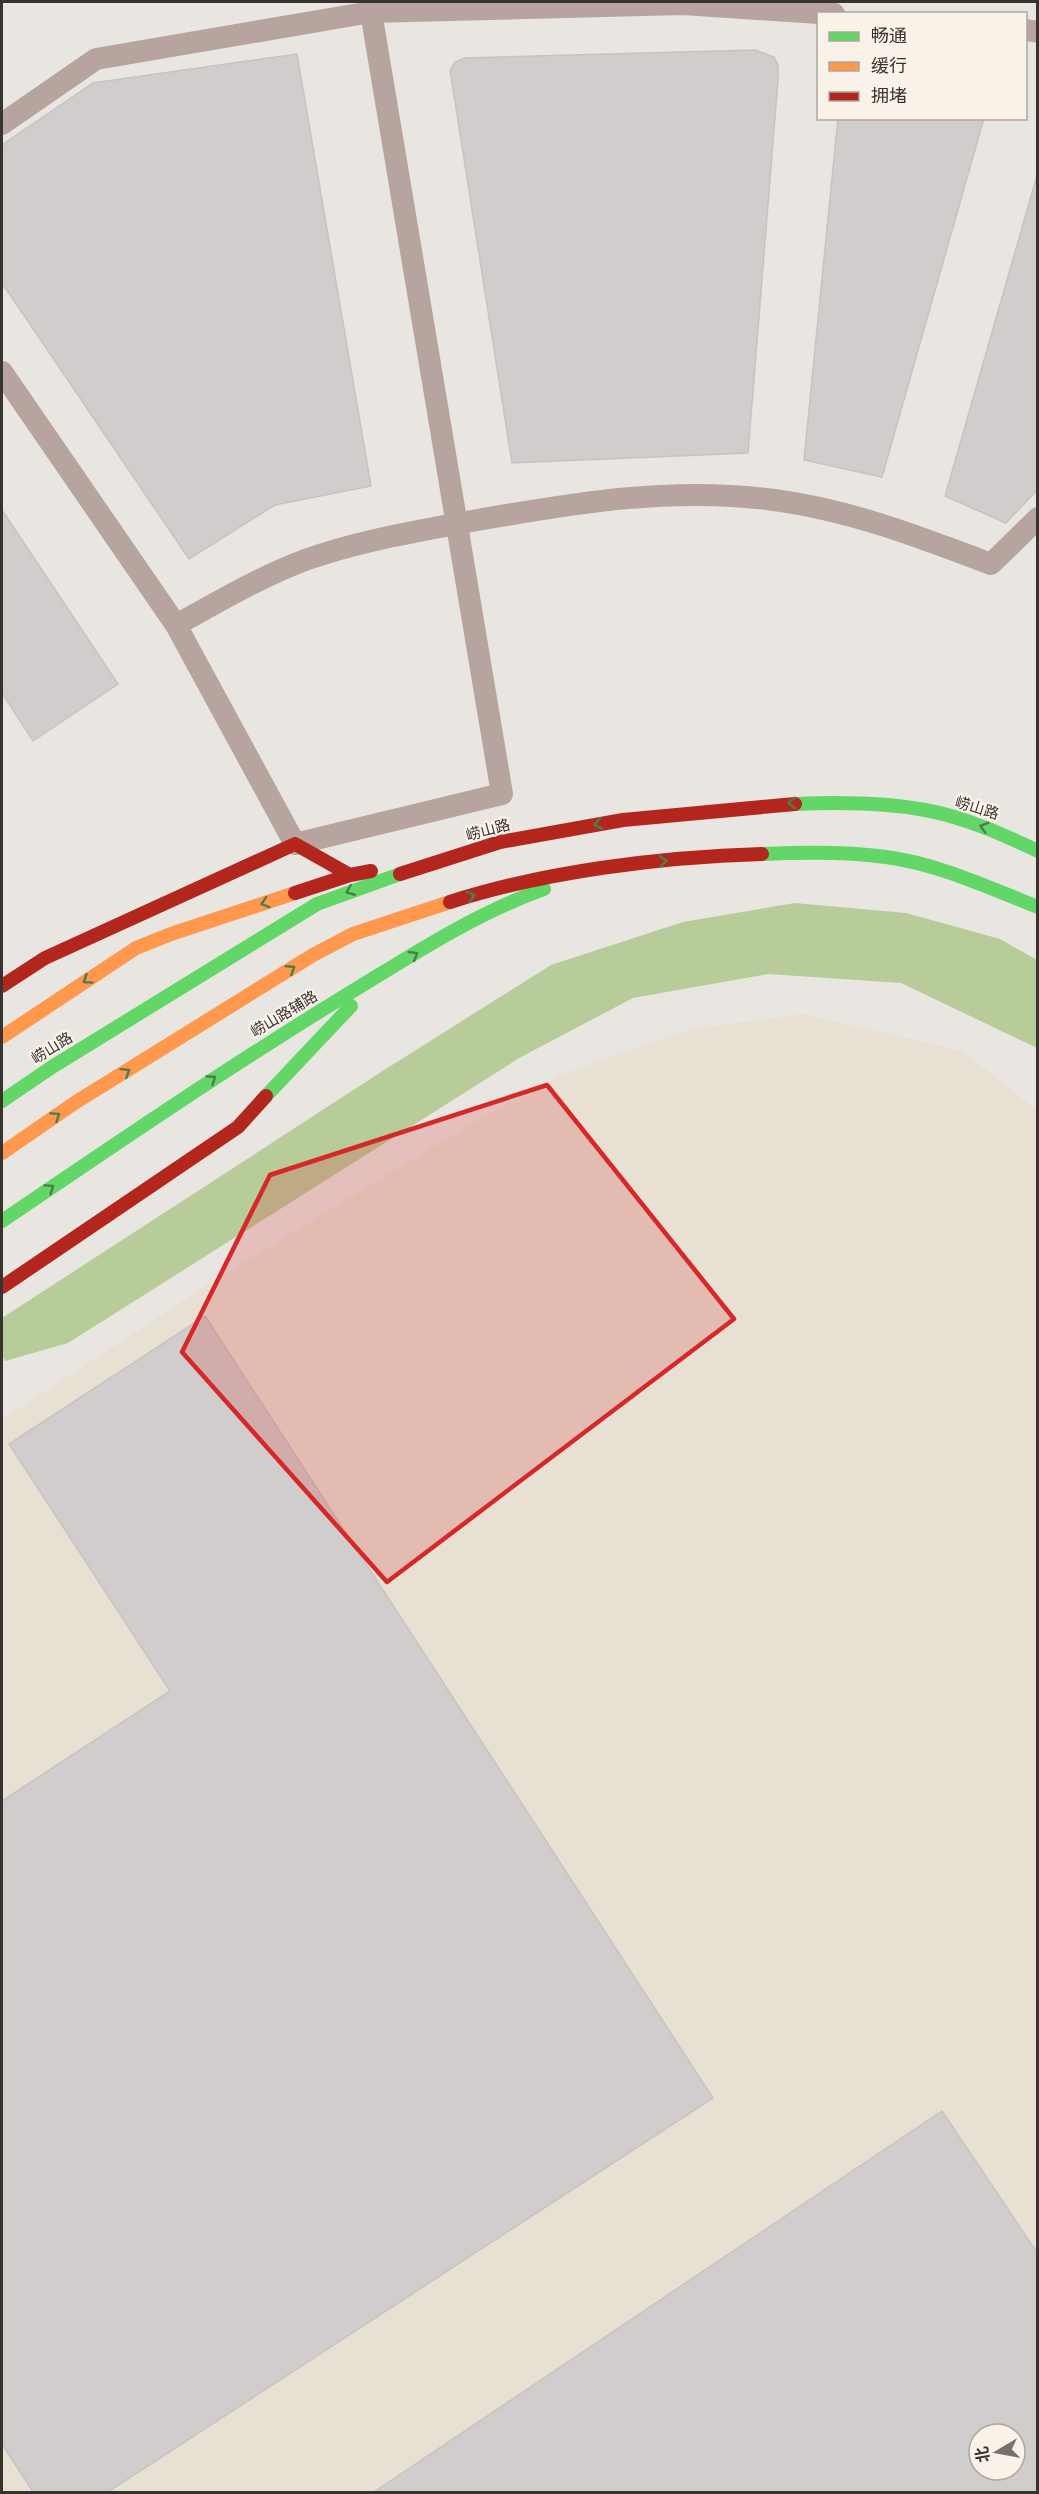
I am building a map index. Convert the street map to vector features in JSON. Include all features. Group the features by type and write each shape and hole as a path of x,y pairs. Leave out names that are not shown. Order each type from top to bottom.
{"main road":[{"name":"崂山路","path":"2,1101 52,1067 317,904 376,881 484,847 555,831 623,820 784,804 851,802 926,810 997,831 1038,850"},
{"path":"2,986 45,958 295,844 350,875"},
{"path":"2,1037 136,948 171,934 350,875 484,847"},
{"path":"2,1153 116,1078 314,955 353,934 473,895 531,881 651,862 728,855 809,852 887,857 955,874 1036,905"},
{"name":"崂山路辅路","path":"2,1221 240,1060 459,928 513,900 601,870"},
{"path":"2,1287 238,1127 380,975"}],"lane":[{"path":"2,124 96,59 371,12 683,4 817,13"},
{"path":"2,372 176,625 295,844 502,794 371,12"},
{"path":"176,625 261,579 304,561 377,539 580,502 626,497 741,496 841,513 907,532 991,564 1038,518"}],"highlighted area":[{"path":"547,1085 734,1319 387,1582 182,1352 270,1175"}],"shaded area":[{"path":"803,1014 962,1051 1037,1110 1037,2492 2,2492 2,1420 205,1286 469,1125 565,1073 692,1029"}],"green space":[{"path":"795,903 906,913 1000,939 1037,960 1037,1048 901,983 768,974 633,998 521,1057 68,1343 5,1361 2,1355 2,1318 381,1072 551,965 683,922"}],"building":[{"path":"755,50 774,57 778,65 778,80 748,453 512,463 450,70 455,62 465,58"},
{"path":"297,54 371,486 275,505 189,559 2,283 2,145 93,83"},
{"path":"838,120 983,120 882,477 804,460"},
{"path":"1038,172 1038,489 1006,523 945,496"},
{"path":"2,510 118,684 33,741 2,693"},
{"path":"205,1316 713,2098 108,2492 33,2492 2,2444 2,1801 170,1691 9,1444"},
{"path":"942,2111 1038,2254 1038,2492 374,2492"}],"traffic: fast":[{"path":"795,804 860,803 925,810 997,832 1038,851"},
{"path":"762,854 840,853 906,860 963,878 1038,907"},
{"path":"2,1101 52,1067 317,904 400,874"},
{"path":"2,1221 304,1021 444,936 493,910 544,889"},
{"path":"266,1096 351,1006"}],"traffic: slow":[{"path":"2,1037 136,948 295,893"},
{"path":"2,1153 76,1102 313,955 353,934 450,902"}],"traffic: jam":[{"path":"400,874 500,842 623,820 795,804"},
{"path":"2,986 45,958 295,844 350,875"},
{"path":"450,902 487,891 565,874 645,862 762,854"},
{"path":"295,893 350,875 371,871"},
{"path":"2,1287 238,1127 266,1096"}]}
